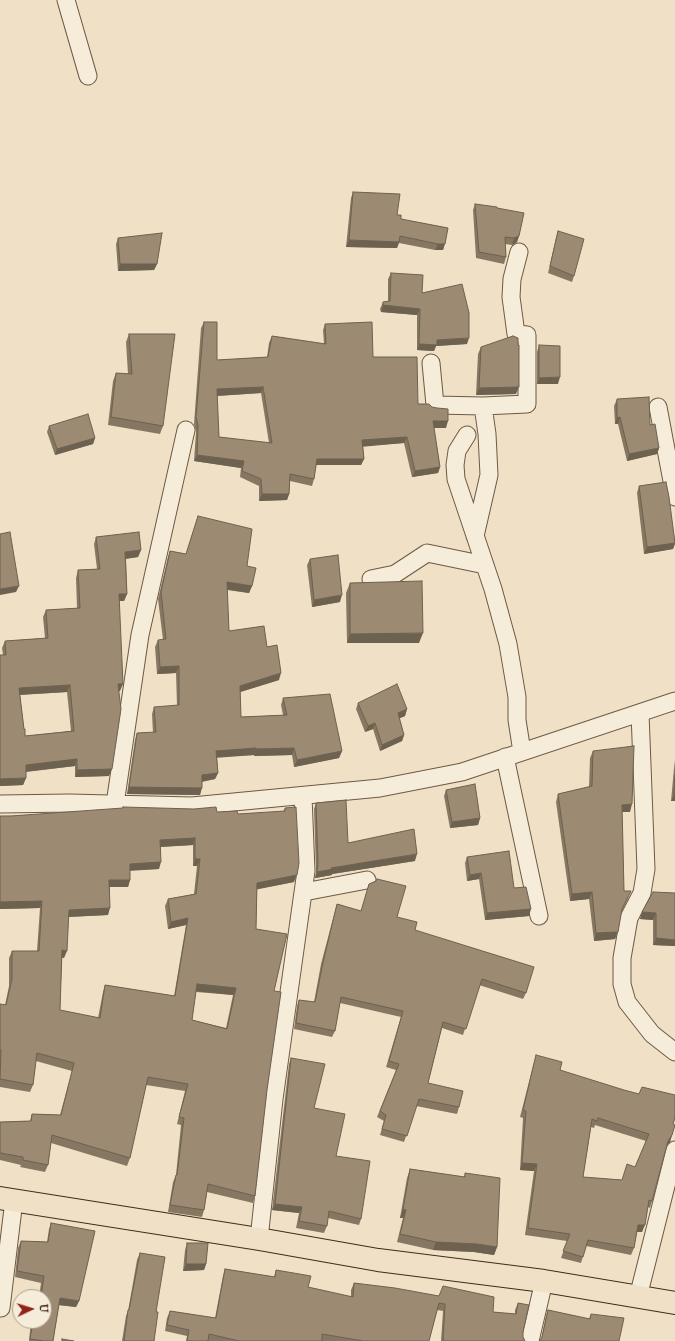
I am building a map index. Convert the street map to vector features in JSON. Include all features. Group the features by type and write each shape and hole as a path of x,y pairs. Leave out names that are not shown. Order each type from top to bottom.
{"highway":[{"path":"7,1199 259,1239 378,1260 544,1281 675,1303"}],"street":[{"path":"66,0 88,76"},
{"path":"431,364 434,405 483,406 527,404 527,335 516,334 511,297 512,279 519,252"},
{"path":"475,536 489,475 487,434 483,406"},
{"path":"658,407 675,497"},
{"path":"115,804 140,635 186,430"},
{"path":"467,436 457,451 455,465 456,479 493,589 508,644 517,697 517,720 522,752"},
{"path":"370,579 395,574 427,553 485,566"},
{"path":"0,804 192,806 380,788 462,772 675,701"},
{"path":"640,713 646,869 642,893 629,918 622,958 622,984 627,1002 652,1034 675,1052"},
{"path":"505,757 539,916"},
{"path":"259,1239 274,1099 304,892 306,871 303,796"},
{"path":"304,892 367,880"},
{"path":"638,1297 675,1150"},
{"path":"1,1308 7,1199"},
{"path":"530,1341 544,1281"}],"building":[{"path":"353,192 400,194 397,215 401,215 401,219 448,228 445,244 438,244 400,236 399,242 349,240"},
{"path":"475,204 524,213 519,236 514,238 505,237 506,257 479,252"},
{"path":"558,231 584,239 574,276 550,266"},
{"path":"162,233 157,264 120,264 118,238"},
{"path":"391,273 423,275 422,293 462,284 469,313 469,338 437,340 437,345 419,344 420,309 383,305 383,302 390,301"},
{"path":"204,322 217,322 217,360 268,357 272,336 326,344 325,324 372,322 373,357 417,357 418,404 429,404 432,407 448,409 448,421 433,421 440,467 415,471 407,437 362,440 364,459 317,459 314,479 290,474 289,494 262,494 261,479 242,471 244,461 197,455 198,425 196,417","holes":["263,387 272,443 219,437 217,389"]},
{"path":"129,334 175,334 163,426 111,417 116,373 132,374"},
{"path":"513,336 518,338 519,345 519,387 479,388 481,347"},
{"path":"539,345 560,346 560,377 539,378"},
{"path":"649,397 650,425 655,424 659,448 629,454 620,417 617,418 617,399"},
{"path":"88,414 95,438 57,449 49,426"},
{"path":"666,482 675,543 647,547 639,486"},
{"path":"198,516 252,529 247,566 256,568 252,586 227,582 229,631 264,626 267,647 277,645 281,673 240,686 241,717 287,715 283,698 330,694 342,751 297,760 294,748 256,748 216,751 218,773 202,775 202,788 129,787 137,733 156,732 154,707 179,705 179,666 160,667 158,640 166,639 161,592 170,551 186,554"},
{"path":"10,532 19,586 0,589 0,534"},
{"path":"139,532 141,550 125,552 127,594 119,594 123,684 118,684 121,709 112,769 77,770 77,759 26,765 26,778 0,779 0,655 6,655 5,641 48,638 46,610 80,608 78,570 100,569 96,537","holes":["70,685 74,731 25,736 19,688"]},
{"path":"338,555 342,595 314,600 310,559"},
{"path":"422,581 423,633 350,634 350,583"},
{"path":"397,684 407,709 398,713 404,735 382,745 375,723 368,726 358,703"},
{"path":"634,746 632,804 622,805 624,891 631,891 622,909 618,932 596,933 592,892 572,894 558,794 592,786 593,751"},
{"path":"475,784 480,818 452,822 446,790"},
{"path":"346,800 348,843 414,829 417,854 331,868 334,869 317,872 316,803"},
{"path":"216,807 217,812 237,811 238,814 285,811 285,808 296,807 299,863 297,875 257,883 256,929 287,934 274,991 281,992 267,1090 255,1196 208,1184 204,1210 170,1205 177,1175 184,1118 179,1117 188,1084 148,1077 130,1158 52,1135 48,1165 23,1160 23,1157 0,1153 0,1122 31,1121 32,1114 61,1115 74,1063 37,1053 33,1085 0,1079 0,1004 6,1005 12,979 12,951 39,951 42,901 0,902 0,816 123,808 194,809","holes":["195,838 195,859 200,859 196,894 168,899 171,922 188,918 175,996 105,985 100,1018 60,1010 62,950 67,951 69,910 110,908 109,880 130,880 130,864 161,862 160,840","197,984 236,988 227,1029 192,1020"]},
{"path":"509,851 514,888 526,887 531,909 487,913 481,873 470,875 467,857"},
{"path":"377,879 406,886 397,917 417,922 415,930 534,967 526,993 482,979 466,1029 443,1022 428,1083 463,1091 459,1107 419,1099 407,1136 382,1129 386,1115 380,1111 399,1064 389,1061 403,1011 341,997 335,1031 296,1023 299,1000 315,1002 337,904 361,911 369,884"},
{"path":"653,892 675,893 675,940 656,938 656,913 642,912"},
{"path":"536,1055 562,1062 560,1070 624,1090 639,1094 642,1087 675,1095 675,1118 673,1124 675,1125 672,1135 668,1141 652,1201 649,1200 645,1225 638,1225 634,1248 588,1240 583,1257 563,1251 570,1234 528,1228 537,1164 522,1163 526,1111 523,1110","holes":["598,1118 649,1134 635,1167 627,1164 622,1180 583,1177 592,1119 597,1121"]},
{"path":"291,1058 325,1064 314,1108 345,1114 336,1156 370,1161 361,1219 329,1211 327,1226 299,1221 302,1207 275,1204"},
{"path":"410,1169 465,1177 465,1173 500,1178 497,1247 477,1244 436,1242 400,1234 406,1210 403,1209"},
{"path":"51,1223 95,1231 79,1301 60,1298 53,1341 30,1339 32,1329 52,1329 52,1289 42,1289 44,1276 17,1271 21,1241 48,1242"},
{"path":"187,1243 208,1243 206,1264 186,1264"},
{"path":"140,1253 165,1257 156,1312 158,1312 154,1341 124,1341 128,1310"},
{"path":"225,1269 275,1277 276,1270 311,1276 308,1287 353,1297 354,1283 395,1288 439,1296 443,1286 494,1297 493,1312 516,1314 518,1303 529,1305 523,1332 525,1341 443,1341 445,1304 439,1303 429,1341 363,1341 322,1334 322,1341 239,1341 209,1334 208,1341 187,1341 189,1330 167,1325 170,1311 216,1318"},
{"path":"548,1310 590,1319 591,1314 624,1318 619,1341 540,1341"},
{"path":"62,1339 74,1341 62,1341"}]}
